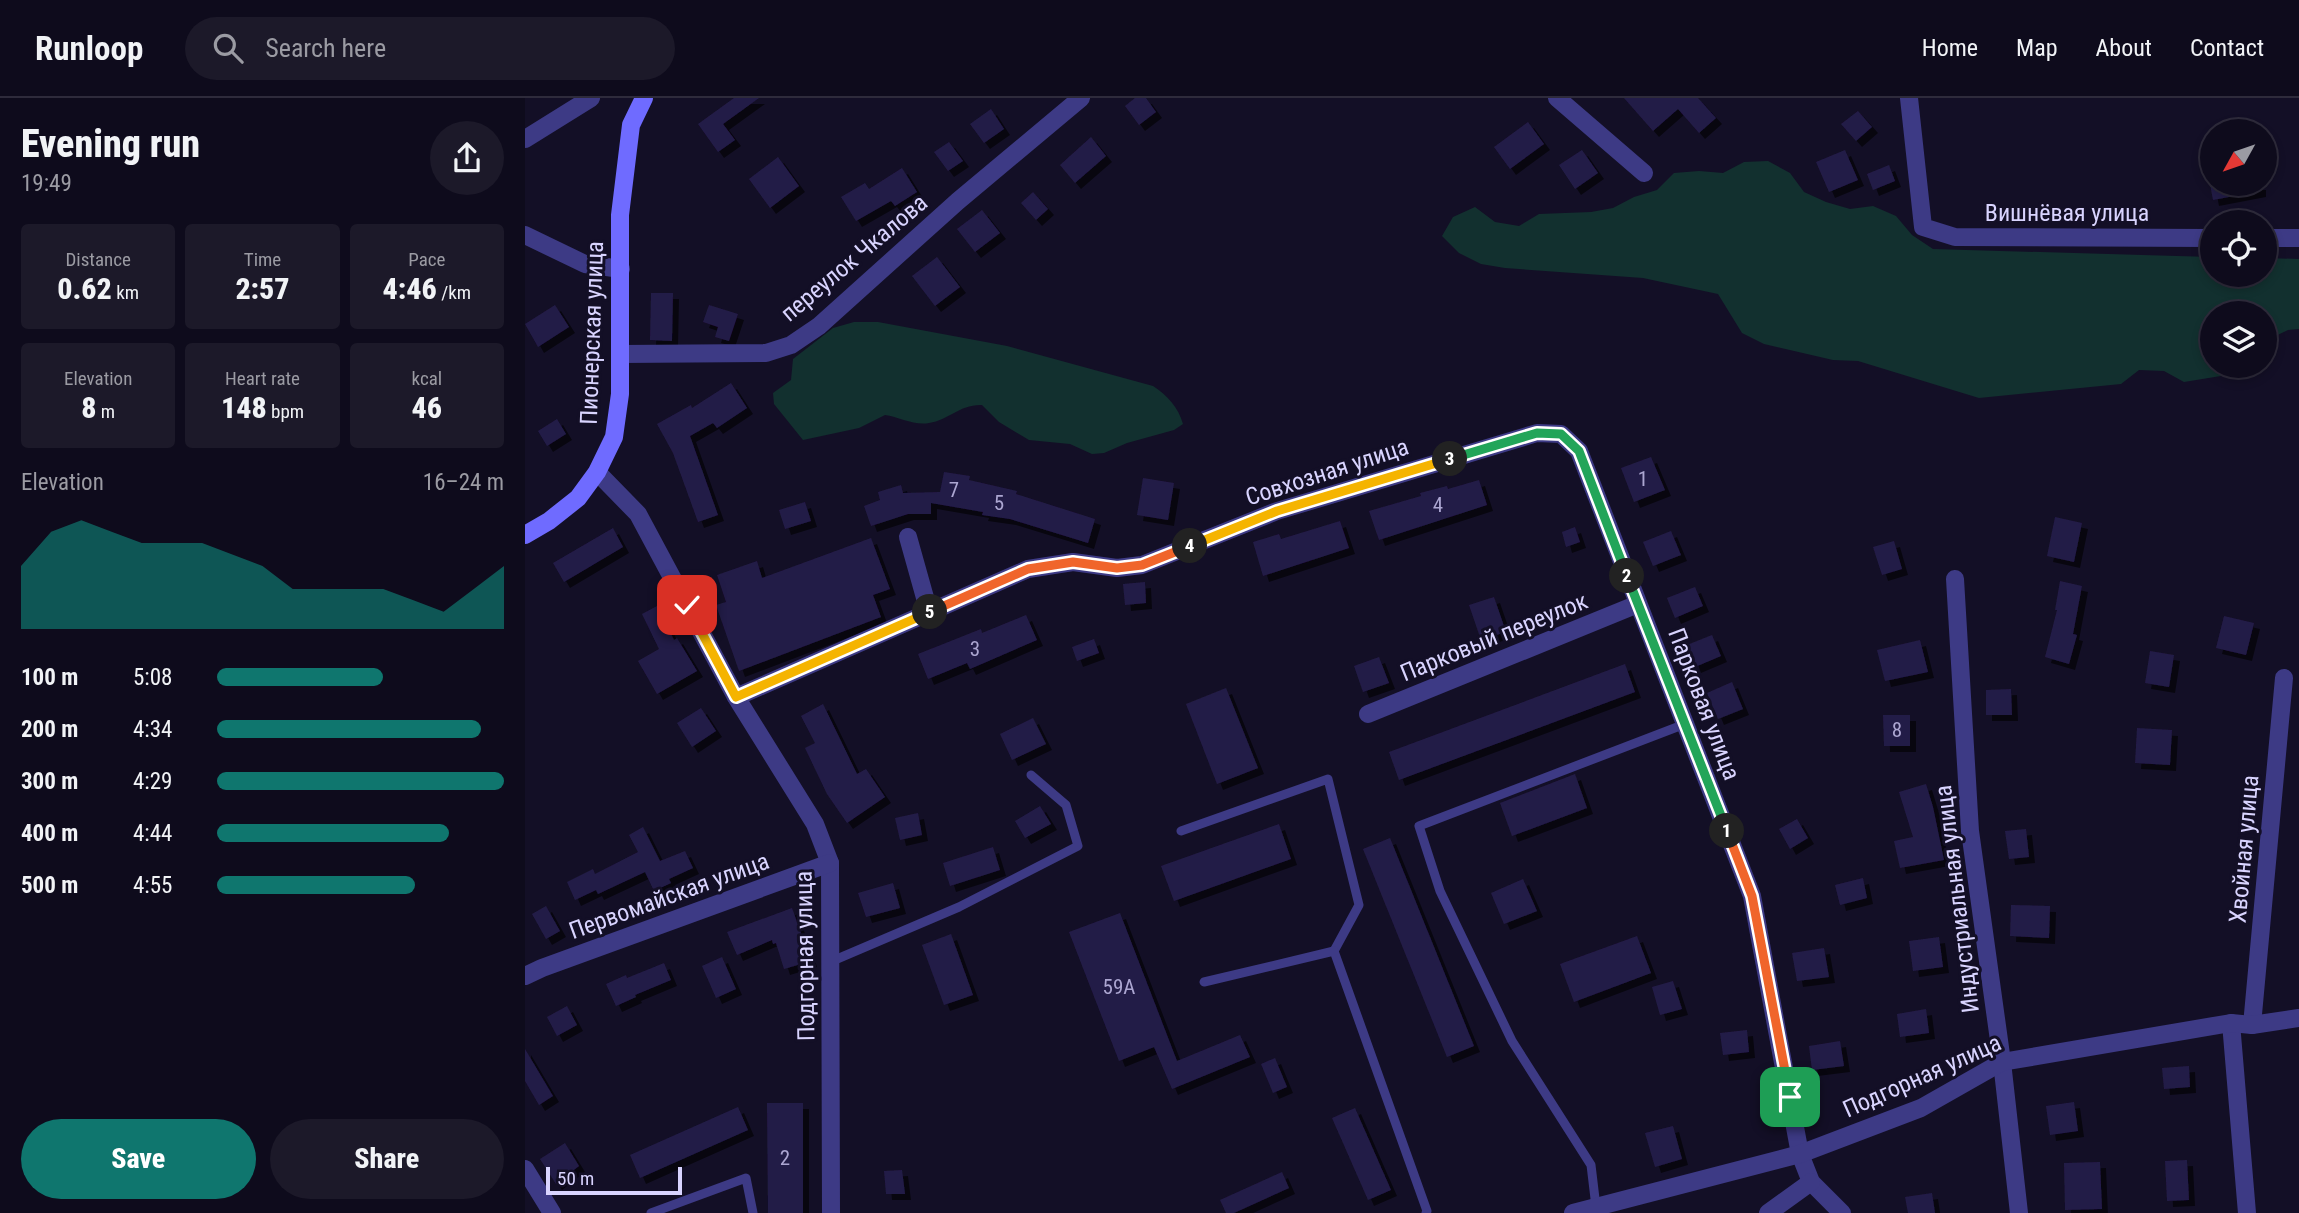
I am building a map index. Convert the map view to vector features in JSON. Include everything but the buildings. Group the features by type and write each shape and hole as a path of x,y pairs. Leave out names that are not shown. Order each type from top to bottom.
{"main road":[{"name":"Пионерская улица","path":"525,535 549,521 578,498 597,472 614,437 620,394 620,215 631,125 644,98"}],"street":[{"path":"525,139 591,98"},
{"name":"переулок Чкалова","path":"620,354 766,353 791,345 819,326 958,201 1081,98"},
{"path":"1557,98 1644,173"},
{"name":"Вишнёвая улица","path":"1909,98 1923,227 1955,237 2200,238"},
{"path":"525,235 585,264 621,269"},
{"path":"2277,238 2299,238"},
{"name":"Совхозная улица","path":"736,697 1028,569 1073,562 1117,568 1142,565 1277,511 1537,433 1561,434 1579,451"},
{"name":"Парковая улица","path":"1579,451 1752,896 1800,1154 1811,1182 1842,1213"},
{"name":"Подгорная улица","path":"597,472 638,514 736,697 815,824 830,863 831,1213"},
{"path":"908,537 929,612"},
{"name":"Индустриальная улица","path":"1955,579 1970,831 2002,1062 2019,1213"},
{"name":"Парковый переулок","path":"1368,715 1638,604"},
{"name":"Хвойная улица","path":"2252,1025 2284,678"},
{"name":"Первомайская улица","path":"525,976 830,863"},
{"name":"Подгорная улица","path":"1573,1213 1800,1154 1921,1108 2002,1062 2231,1023 2252,1025 2299,1018"},
{"path":"2231,1023 2247,1213"},
{"path":"525,1169 552,1213"},
{"path":"1768,1213 1811,1182"}],"lane":[{"path":"1596,1207 1591,1165 1512,1041 1440,891 1419,826 1685,724"},
{"path":"830,962 959,907 1078,846 1066,805 1031,775"},
{"path":"1181,831 1328,779 1359,905 1334,951 1204,982"},
{"path":"1334,951 1426,1213"},
{"path":"651,1213 746,1178 753,1213"}],"green space":[{"path":"1768,161 1790,173 1804,192 1826,202 1850,209 1873,206 1896,216 1912,235 1933,249 2200,257 2200,287 2277,287 2277,258 2299,259 2299,329 2277,335 2277,301 2200,301 2200,378 2208,378 2184,382 2164,371 2139,370 2121,384 1979,398 1858,361 1833,360 1764,344 1742,333 1718,294 1643,278 1481,264 1459,253 1442,236 1453,217 1475,207 1495,222 1519,226 1539,214 1591,212 1613,208 1634,197 1657,190 1674,173 1723,173 1744,162"},
{"path":"854,322 878,322 1007,346 1153,386 1172,402 1183,424 1174,430 1127,443 1104,453 1092,454 1070,444 1029,440 999,422 982,405 974,405 924,424 885,415 859,428 803,440 774,404 773,393 791,380 793,359 833,328"}],"route":[{"path":"687,605 736,697 1028,569 1073,562 1117,568 1142,565 1277,511 1537,433 1561,434 1579,451 1752,896 1790,1097"}]}
